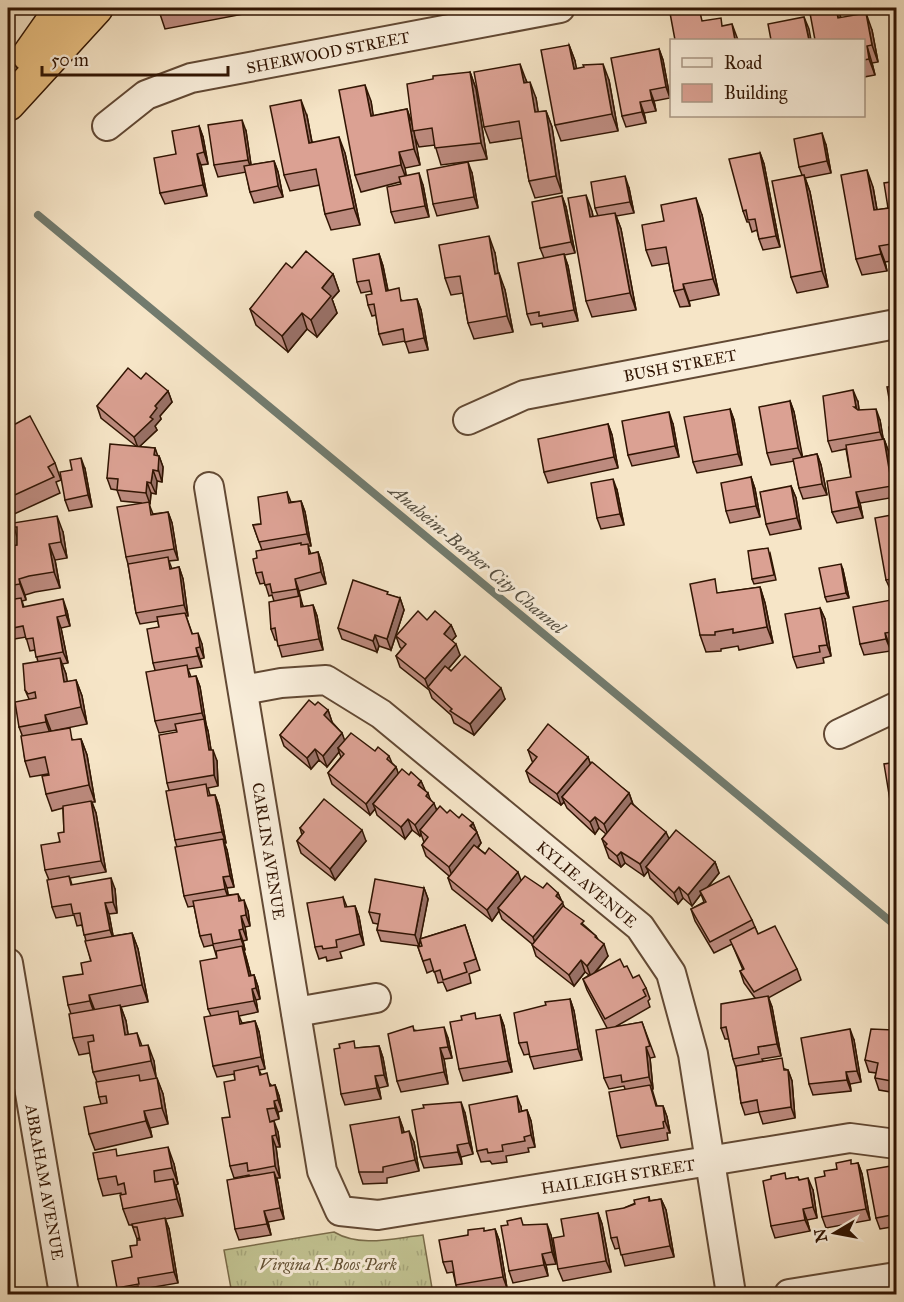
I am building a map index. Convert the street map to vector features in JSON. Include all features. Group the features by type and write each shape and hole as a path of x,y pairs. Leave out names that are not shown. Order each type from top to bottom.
{"highway":[{"path":"8,86 62,8"},
{"path":"8,104 96,8"}],"street":[{"name":"SHERWOOD STREET","path":"107,126 146,95 191,78 560,8"},
{"name":"BUSH STREET","path":"468,420 524,395 897,324"},
{"name":"CARLIN AVENUE","path":"209,487 322,1171 340,1211"},
{"name":"KYLIE AVENUE","path":"243,690 281,683 326,680 381,714 640,927 671,973 693,1054 731,1294"},
{"path":"838,734 897,707"},
{"name":"ABRAHAM AVENUE","path":"8,963 64,1294"},
{"path":"296,1012 376,998"},
{"name":"HAILEIGH STREET","path":"340,1211 378,1215 850,1138 897,1144"},
{"path":"789,1294 897,1277"}],"green space":[{"name":"Virgina K. Boos Park","path":"334,1232 344,1237 366,1241 423,1235 433,1294 232,1294 224,1250"}],"building":[{"path":"158,8 185,8 159,12"},
{"path":"699,8 702,21 721,18 722,26 732,24 735,39 675,39 670,13"},
{"path":"809,8 836,8 838,18 866,13 872,45 867,46 869,59 865,60 865,39 815,39"},
{"path":"804,17 809,39 771,39 768,24"},
{"path":"569,45 574,69 584,67 583,65 603,64 612,114 555,125 541,50"},
{"path":"659,49 666,87 650,90 652,100 640,102 642,112 622,116 611,58"},
{"path":"520,64 524,83 530,82 535,112 546,111 556,176 529,181 519,121 484,127 474,72"},
{"path":"470,72 481,143 435,148 432,128 413,131 407,84 433,79 433,76"},
{"path":"365,85 371,116 407,109 414,149 399,152 401,165 355,175 339,90"},
{"path":"301,100 309,143 339,137 354,208 325,214 316,169 284,175 270,106"},
{"path":"242,120 248,160 214,165 208,125"},
{"path":"199,126 204,152 197,154 203,185 160,193 154,158 176,154 172,131"},
{"path":"822,133 827,161 799,167 794,139"},
{"path":"760,153 776,236 759,239 755,219 748,220 746,210 743,211 729,159"},
{"path":"274,161 278,186 250,192 244,166"},
{"path":"468,162 474,197 433,204 427,170"},
{"path":"867,170 874,210 890,208 897,243 879,246 881,254 856,259 841,175"},
{"path":"419,173 425,206 391,212 387,187 401,184 399,177"},
{"path":"804,175 822,271 791,277 772,181"},
{"path":"625,176 630,202 595,208 591,182"},
{"path":"897,181 897,210 891,211 888,208 884,183"},
{"path":"586,195 590,217 615,213 630,293 586,301 568,198"},
{"path":"562,196 571,242 540,248 532,202"},
{"path":"696,198 713,279 683,284 684,289 674,291 666,247 646,250 642,225 664,221 661,205"},
{"path":"489,236 495,274 499,273 507,316 468,323 460,276 445,278 439,245"},
{"path":"306,251 333,274 322,288 331,296 311,320 302,313 282,336 250,309 286,263 292,268"},
{"path":"379,254 386,291 399,288 401,301 417,299 424,338 405,342 403,329 379,334 374,304 368,305 366,295 372,294 369,280 357,282 353,259"},
{"path":"564,254 574,310 539,316 539,312 527,314 518,263"},
{"path":"128,368 141,379 146,373 168,391 155,406 157,408 150,417 153,419 134,437 97,406"},
{"path":"897,386 897,454 892,455 889,427 894,426 887,387"},
{"path":"853,390 856,407 854,407 858,410 876,409 880,432 828,441 823,396"},
{"path":"790,401 798,448 767,453 759,407"},
{"path":"730,409 738,454 693,462 684,417"},
{"path":"669,412 675,446 628,455 622,421"},
{"path":"30,416 55,463 48,467 54,477 8,498 8,469 11,467 8,462 8,428"},
{"path":"608,424 614,457 544,472 538,439"},
{"path":"884,439 892,486 856,492 859,507 832,512 827,481 851,477 846,445"},
{"path":"110,444 155,448 154,455 159,456 158,471 153,470 151,483 147,482 146,493 117,490 118,479 107,478"},
{"path":"817,454 822,484 799,488 793,459"},
{"path":"81,458 88,495 65,500 60,472 72,470 70,460"},
{"path":"893,465 897,465 897,483"},
{"path":"751,477 756,506 726,511 721,483"},
{"path":"613,479 620,514 597,518 591,483"},
{"path":"791,486 797,518 766,524 760,492"},
{"path":"287,492 289,503 301,501 307,534 259,542 253,525 261,524 258,497"},
{"path":"149,502 151,515 168,512 174,549 126,557 117,507"},
{"path":"897,514 897,578 886,580 875,518"},
{"path":"57,516 61,542 49,544 54,572 19,579 20,584 8,586 8,557 12,557 10,546 17,545 17,527 14,527 13,523"},
{"path":"301,543 301,545 308,544 309,554 318,552 321,572 295,579 297,589 272,593 270,584 265,585 262,572 256,573 253,559 257,558 256,551"},
{"path":"768,548 774,575 752,579 748,551"},
{"path":"168,557 170,569 179,567 184,605 136,613 128,564"},
{"path":"841,564 846,593 825,597 819,568"},
{"path":"715,579 717,593 760,587 767,627 733,633 733,629 715,632 715,635 700,635 690,584"},
{"path":"353,580 400,598 387,639 375,635 373,641 338,628"},
{"path":"300,596 301,607 313,605 319,639 278,646 275,628 271,629 269,602"},
{"path":"21,598 23,607 63,599 66,615 57,617 63,652 36,657 33,638 26,639 23,626 8,629 8,600"},
{"path":"891,600 897,631 885,633 886,639 860,644 853,607"},
{"path":"820,608 827,645 819,646 820,652 793,657 785,614"},
{"path":"418,611 427,620 435,611 451,625 444,634 456,644 425,679 396,656 406,644 396,636"},
{"path":"185,613 192,634 198,633 200,647 196,648 198,656 153,663 147,629 159,627 157,617"},
{"path":"465,656 501,688 470,724 450,711 452,709 428,687 445,666 451,671"},
{"path":"60,658 64,682 76,680 81,707 45,715 46,722 19,727 15,702 36,698 35,692 28,694 25,690 23,664"},
{"path":"187,665 189,677 196,676 202,713 155,721 146,672"},
{"path":"309,700 315,705 318,702 328,710 324,715 342,733 323,756 315,749 307,758 280,735"},
{"path":"204,719 209,750 213,750 214,775 167,783 159,735 177,732 175,724"},
{"path":"548,724 588,757 557,794 526,771 537,757 528,750"},
{"path":"70,728 72,740 81,739 89,785 46,794 42,776 49,775 45,757 25,761 21,736"},
{"path":"351,733 375,751 378,747 389,756 387,759 396,767 366,804 328,773 344,754 338,748"},
{"path":"592,762 629,793 604,824 595,817 590,822 562,797"},
{"path":"897,762 897,811 892,812 884,764"},
{"path":"402,769 409,775 411,772 421,781 418,785 428,793 426,796 434,803 415,825 408,819 401,827 373,804"},
{"path":"206,784 208,796 215,795 222,832 175,840 166,791"},
{"path":"324,799 362,830 330,869 297,841 304,832 300,828"},
{"path":"91,801 101,861 45,870 41,845 60,842 58,833 64,832 63,806"},
{"path":"631,803 666,832 640,864 621,852 617,856 605,846 607,844 602,839"},
{"path":"440,806 447,813 450,810 459,818 462,814 473,823 470,826 477,832 449,867 422,845 428,837 420,830"},
{"path":"676,830 715,862 688,895 679,887 674,893 646,867"},
{"path":"223,839 230,876 223,877 225,889 184,896 175,847"},
{"path":"474,845 485,854 489,848 518,872 487,910 448,878"},
{"path":"69,876 71,885 111,878 113,902 105,903 110,930 84,935 80,913 73,914 71,904 52,907 47,880"},
{"path":"525,876 543,888 547,883 558,893 556,896 563,902 533,937 498,908"},
{"path":"729,876 752,920 710,942 691,909 706,902 700,891"},
{"path":"375,879 424,888 415,935 377,930 380,914 369,912"},
{"path":"238,894 239,901 244,900 246,915 241,916 243,929 239,930 241,939 213,944 211,934 200,936 193,901"},
{"path":"343,897 345,907 355,906 360,934 336,940 337,947 323,949 322,946 315,947 307,903"},
{"path":"563,906 584,921 581,924 604,944 587,966 581,960 569,975 532,945"},
{"path":"465,925 476,959 464,963 467,972 443,980 440,970 434,972 430,959 423,961 418,947 422,946 420,939"},
{"path":"775,926 797,969 754,992 740,971 744,969 730,940 755,927 758,934"},
{"path":"132,933 142,985 89,995 90,1001 68,1005 63,977 83,974 81,963 91,961 85,941"},
{"path":"242,946 249,976 254,975 256,988 252,989 254,1001 208,1009 200,961 217,958 216,951"},
{"path":"620,959 624,967 627,966 633,978 639,975 646,988 643,990 646,996 605,1019 583,979"},
{"path":"768,996 777,1044 758,1047 759,1054 733,1059 726,1027 721,1028 721,1004"},
{"path":"570,999 578,1049 530,1057 527,1042 519,1043 514,1013 546,1005 545,1002"},
{"path":"120,1005 125,1035 137,1033 140,1046 148,1045 151,1061 93,1072 88,1042 94,1041 93,1035 73,1038 69,1014"},
{"path":"238,1011 240,1024 255,1021 261,1057 213,1066 204,1017"},
{"path":"475,1013 476,1019 500,1015 508,1061 459,1069 450,1022 462,1020 461,1016"},
{"path":"897,1020 897,1082 875,1078 878,1063 865,1060 871,1029 894,1030"},
{"path":"642,1022 650,1046 646,1047 649,1077 622,1082 621,1075 604,1078 596,1030"},
{"path":"413,1026 414,1031 444,1027 448,1047 440,1048 444,1072 397,1081 388,1034"},
{"path":"850,1029 857,1071 846,1072 847,1080 809,1084 801,1038"},
{"path":"354,1041 355,1048 379,1046 384,1075 375,1076 377,1088 341,1094 334,1049 340,1048 339,1044"},
{"path":"782,1058 784,1070 788,1070 791,1107 759,1112 757,1100 741,1103 736,1066"},
{"path":"258,1066 260,1075 267,1073 270,1086 275,1085 278,1100 274,1101 275,1108 267,1109 270,1122 274,1121 276,1135 272,1136 275,1166 248,1171 247,1163 230,1166 222,1118 230,1117 224,1082 235,1080 234,1071"},
{"path":"139,1075 140,1081 157,1078 162,1108 144,1111 146,1121 89,1134 84,1107 107,1103 106,1096 99,1097 96,1082"},
{"path":"650,1085 656,1106 663,1106 664,1128 617,1136 609,1092"},
{"path":"517,1096 519,1112 527,1110 531,1135 524,1137 525,1141 502,1145 503,1151 488,1153 487,1149 477,1151 469,1105"},
{"path":"461,1102 469,1143 457,1145 458,1152 420,1157 412,1110 424,1108 423,1105"},
{"path":"399,1117 402,1133 409,1131 415,1160 383,1167 383,1172 359,1172 350,1125"},
{"path":"168,1147 172,1168 154,1171 155,1182 173,1179 177,1199 123,1209 120,1195 126,1194 124,1183 118,1185 116,1176 98,1179 93,1153 116,1149 117,1156"},
{"path":"851,1160 851,1164 858,1163 866,1209 822,1217 815,1178 825,1176 824,1171 837,1169 836,1163"},
{"path":"897,1165 897,1214 876,1218 867,1170"},
{"path":"274,1172 280,1208 264,1211 267,1224 235,1229 227,1180"},
{"path":"785,1173 786,1179 808,1178 813,1207 803,1209 805,1220 771,1226 763,1181 771,1179 771,1176"},
{"path":"649,1197 649,1201 661,1199 670,1246 621,1255 617,1237 611,1238 606,1211 624,1208 635,1204 634,1200"},
{"path":"598,1213 606,1261 558,1269 553,1238 564,1236 561,1219"},
{"path":"165,1218 174,1272 138,1278 139,1284 117,1288 112,1261 132,1257 130,1246 137,1245 137,1240 140,1240 137,1227 133,1227 132,1224"},
{"path":"521,1218 523,1225 547,1224 552,1252 542,1254 544,1265 509,1271 501,1226 508,1225 507,1221"},
{"path":"484,1228 484,1231 495,1229 503,1277 456,1285 452,1261 443,1262 439,1240 468,1235 468,1230"},
{"path":"138,1286 140,1294 117,1294 116,1290"},
{"path":"180,1289 181,1294 150,1294"}],"waterway":[{"name":"Anaheim-Barber City Channel","path":"38,215 896,926"}]}
